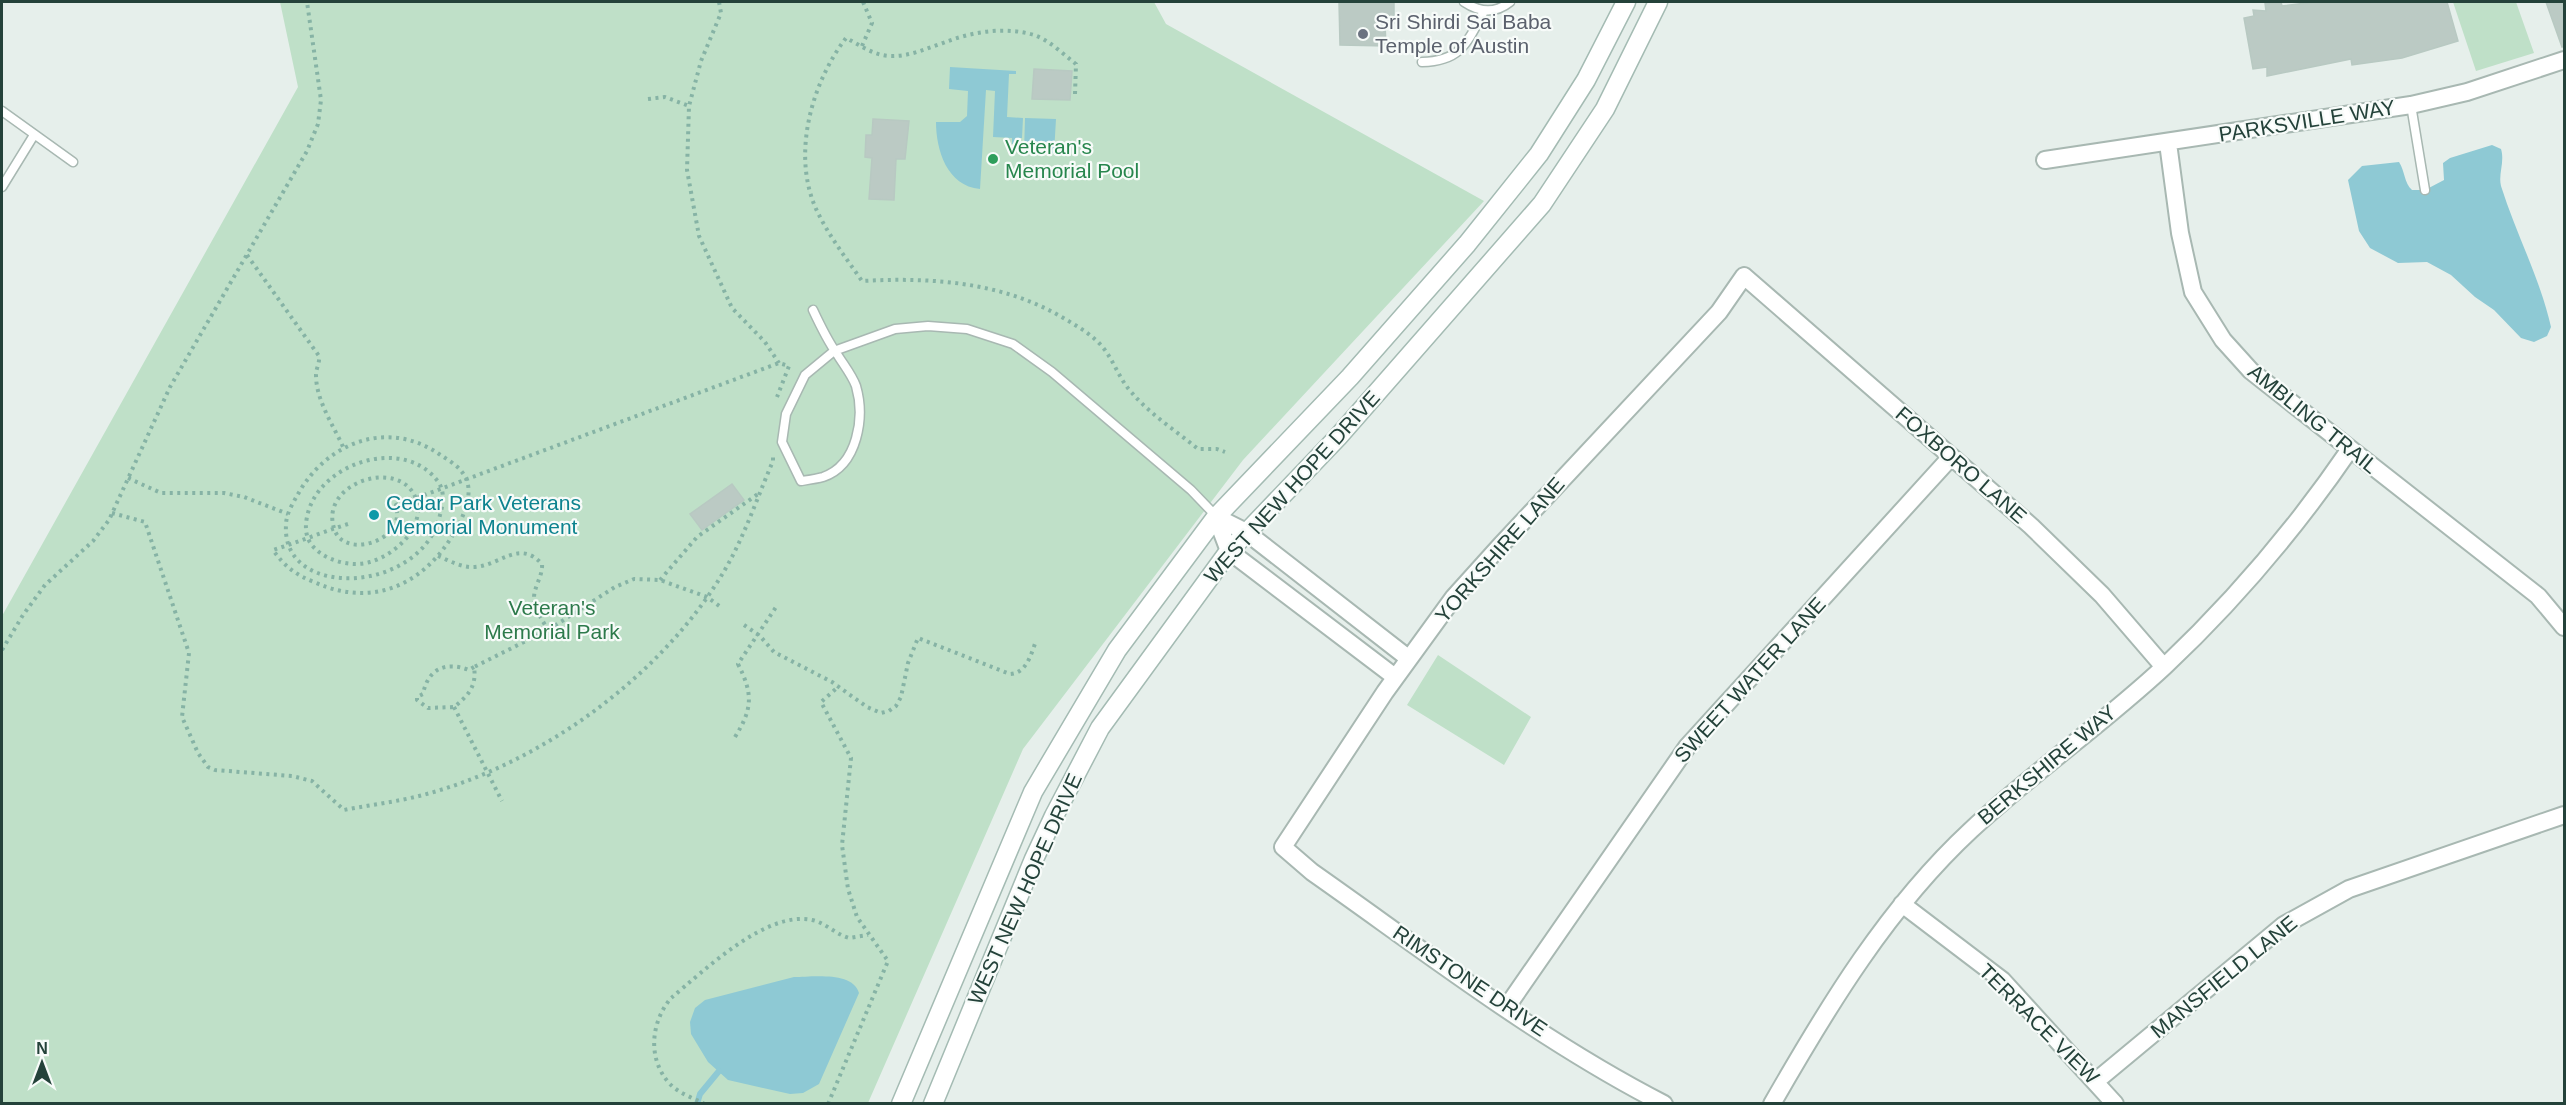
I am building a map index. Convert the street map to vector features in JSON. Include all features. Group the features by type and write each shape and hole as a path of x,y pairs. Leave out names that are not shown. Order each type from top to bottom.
{"main road":[{"name":"WEST NEW HOPE DRIVE","path":"901,1104 1033,792 1117,650 1216,517 1350,376 1467,244 1539,154 1586,80 1626,2"},
{"name":"WEST NEW HOPE DRIVE","path":"933,1104 1039,848 1100,728 1229,551 1338,437 1542,204 1605,109 1658,2"}],"street":[{"name":"PARKSVILLE WAY","path":"2045,160 2168,144 2286,123 2411,105 2467,92 2565,60"},
{"name":"AMBLING TRAIL","path":"2168,144 2180,233 2193,292 2223,340 2251,371 2538,596 2565,627"},
{"name":"FOXBORO LANE","path":"1744,276 2031,526 2094,587 2164,667"},
{"name":"YORKSHIRE LANE","path":"1283,847 1395,677 1454,597 1719,312 1744,276"},
{"name":"BERKSHIRE WAY","path":"1772,1104 1807,1043 1865,953 1902,904 1971,830 2164,667 2239,592 2309,508 2350,449"},
{"name":"SWEET WATER LANE","path":"1506,1008 1687,747 1951,457"},
{"path":"1216,517 1246,532 1408,658"},
{"path":"1216,517 1229,551 1395,677"},
{"name":"MANSFIELD LANE","path":"2096,1081 2284,925 2349,890 2565,815"},
{"name":"RIMSTONE DRIVE","path":"1283,847 1312,872 1506,1008 1617,1079 1664,1104"},
{"name":"TERRACE VIEW","path":"1902,904 2002,980 2115,1104"}],"lane":[{"path":"1464,2 1484,11 1494,10 1510,2"},
{"path":"1422,62 1437,62 1457,55 1484,11"},
{"path":"2411,105 2425,190"},
{"path":"2,111 73,162"},
{"path":"2,187 34,135"},
{"path":"813,310 834,351 855,384 860,410 859,434 846,460 825,477 801,481 782,442 786,414 805,375 834,351 895,329 927,326 967,329 1013,344 1052,372 1191,490 1216,517"}],"path":[{"path":"2,651 23,615 45,585 93,541 112,513 170,387 307,151 318,124 321,100 307,2"},
{"path":"719,2 721,13 701,61 689,106 687,170 699,236 732,308 765,342 779,363"},
{"path":"862,46 872,23 863,2"},
{"path":"1075,94 1076,64 1053,46 1035,36 1008,31 981,32 962,35 914,53 897,56 875,53 846,38 833,55 815,96 806,153 807,172 816,209 862,281 908,278 946,282 989,289 1029,300 1086,332 1100,344 1132,394 1198,449 1220,449 1225,452"},
{"path":"648,99 665,97 689,106"},
{"path":"247,255 319,356 316,374 318,387 327,416 344,449"},
{"path":"348,524 334,529 307,538 290,545 273,550 282,563 298,576 332,590 362,594 380,592 399,585 430,566 454,534 465,512 468,497 467,479 450,461 411,439 394,436 375,438 330,456 302,487 285,522 290,545 295,557 306,567 328,576 356,579 383,574 399,568 413,557 439,522 443,502 442,489 424,468 403,460 359,462 335,474 317,492 308,512 307,538 311,545 328,558 347,563 369,562 389,553 411,530 417,519 416,498 408,487 399,481 377,477 358,482 344,492 333,509 334,529 341,540 352,544 376,541 389,534 395,527 398,516 396,505 416,498 442,489 467,479 779,363 789,366 773,407"},
{"path":"112,513 145,522 157,552 189,653 182,717 198,753 208,767 215,770 292,776 312,781 344,810 420,796 486,772 539,748 606,703 660,654 707,597 724,572 773,461 772,453"},
{"path":"128,478 161,493 224,493 244,497 288,514"},
{"path":"660,580 697,537 760,493"},
{"path":"438,556 465,567 476,567 519,552 530,553 542,564 534,604 548,630"},
{"path":"474,667 475,682 472,690 454,707 428,708 419,703 417,697 423,694 425,682 436,669 454,665 469,670 474,667 548,630 615,587 634,579 660,580 707,597 722,608"},
{"path":"735,737 746,716 749,695 749,686 738,664 776,607"},
{"path":"744,625 758,635 774,652 839,686 867,707 881,713 896,706 901,697 908,663 918,638 1010,674 1016,674 1026,665 1036,641"},
{"path":"828,1104 888,961 857,917 844,867 844,818 851,758 820,702 839,686"},
{"path":"454,707 502,801"},
{"path":"705,1104 685,1095 669,1084 659,1068 653,1037 663,1007 671,998 740,941 778,923 793,919 811,919 849,938 868,935"}],"green space":[{"name":"Veteran's Memorial Park","path":"280,2 1154,2 1166,24 1484,201 1243,460 1023,749 868,1103 2,1104 2,616 298,87"},
{"path":"2453,2 2516,2 2534,53 2476,71"},
{"path":"1438,655 1531,717 1504,765 1407,705"}],"water":[{"path":"950,67 1016,71 1016,74 1009,74 1007,117 1023,118 1022,138 1016,138 1015,144 1012,144 1012,138 993,137 995,91 986,90 980,189 959,181 952,174 941,155 938,144 936,122 960,122 967,116 968,91 949,89"},
{"path":"1025,118 1056,119 1054,153 1024,152"},
{"path":"2492,145 2501,149 2501,186 2541,291 2551,327 2547,336 2534,342 2521,338 2494,310 2475,297 2451,275 2427,262 2398,263 2370,248 2359,231 2348,180 2362,166 2399,162 2407,184 2412,190 2425,190 2444,180 2443,163 2450,158"},
{"path":"794,977 841,978 855,986 859,993 819,1084 803,1093 790,1094 728,1080 708,1062 691,1034 690,1022 695,1008 705,1000"}],"building":[{"name":"Sri Shirdi Sai Baba Temple of Austin","path":"1339,2 1394,2 1394,23 1385,24 1386,46 1340,45"},
{"path":"2281,2 2282,6 2314,2 2447,2 2458,41 2402,58 2352,65 2351,59 2267,76 2267,67 2253,69 2244,18 2254,16 2253,10 2266,11 2265,3"},
{"path":"2546,2 2565,2 2565,46 2562,47"},
{"path":"1034,69 1072,71 1070,100 1032,99"},
{"path":"873,119 909,121 905,159 896,159 894,200 869,199 872,158 865,157 866,135 872,135"},
{"path":"732,484 744,500 702,530 690,514"}],"waterway":[{"path":"697,1104 700,1094 719,1071"}],"place":[{"name":"Sri Shirdi Sai Baba Temple of Austin","path":"1363,34"},
{"name":"Veteran's Memorial Pool","path":"993,159"},
{"name":"Cedar Park Veterans Memorial Monument","path":"374,515"}]}
